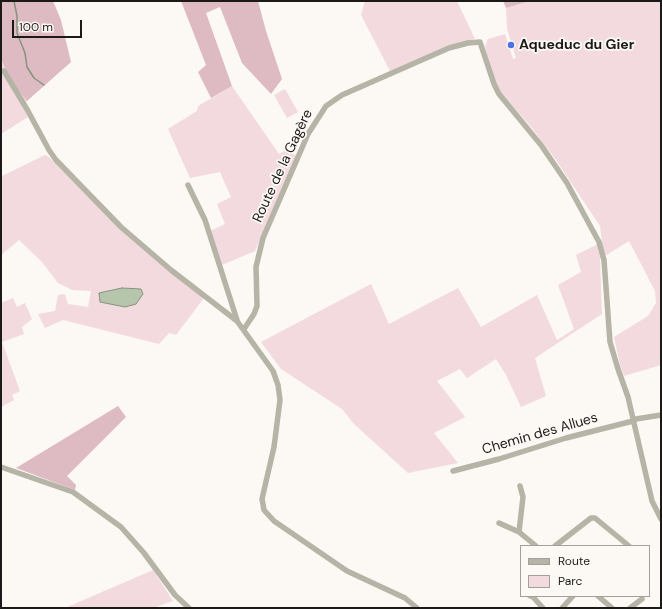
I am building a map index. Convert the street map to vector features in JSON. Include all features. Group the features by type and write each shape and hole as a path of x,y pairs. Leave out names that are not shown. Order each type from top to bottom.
{"street":[{"name":"Route de la Gagère","path":"244,328 254,314 257,306 256,267 262,238 308,134 326,106 342,95 449,48 468,43 480,42 494,84 499,94 541,144 567,182 599,242 604,260 610,342 628,397 633,421"},
{"path":"4,71 56,160 121,227 171,270 237,321 244,328 273,371 278,384 280,400 274,447 262,499 264,510 274,521 348,571 405,598 417,608"},
{"path":"188,185 204,220 237,321"},
{"name":"Chemin des Allues","path":"453,471 636,419 661,415"},
{"path":"633,421 652,501 661,519"},
{"path":"1,467 73,492 121,527 144,553 175,596 189,608"},
{"path":"519,532 523,497 520,486"},
{"path":"556,545 590,518 595,518 628,545"},
{"path":"499,523 519,532 535,545"},
{"path":"533,597 543,608"},
{"path":"562,608 572,597"},
{"path":"599,597 612,608"},
{"path":"630,608 642,599"}],"green space":[{"path":"365,1 457,1 475,39 449,46 390,71 361,15"},
{"path":"530,1 661,1 661,365 624,376 620,365 614,337 648,316 656,303 655,291 629,241 600,259 602,314 535,358 546,396 521,407 506,375 496,359 467,378 460,369 437,381 465,417 434,433 458,463 408,473 354,424 342,409 281,369 261,342 371,284 389,324 458,288 481,327 537,295 557,340 574,329 558,285 581,272 576,255 602,242 600,226 556,160 532,128 500,92 492,76 485,46 488,39 505,34 513,59 516,58 507,29 506,8"},
{"path":"1,59 12,83 27,101 22,106 28,117 1,134"},
{"path":"232,86 279,154 288,149 296,156 255,251 222,265 210,231 225,224 217,204 231,197 220,172 190,178 168,129 197,111 198,106"},
{"path":"285,89 298,112 287,118 274,95"},
{"path":"45,155 49,157 120,228 204,298 176,335 169,333 159,344 63,320 45,328 38,314 55,311 58,295 65,294 68,304 88,307 91,291 72,290 58,283 42,262 19,240 1,255 1,173 2,176"},
{"path":"13,298 17,307 25,303 32,319 22,327 24,334 2,342 20,391 12,395 14,400 1,407 1,303"},
{"path":"153,570 173,601 153,608 65,608"}],"shaded area":[{"path":"1,1 53,1 61,20 71,62 27,101 12,83 1,59"},
{"path":"181,1 258,1 282,79 271,94 242,63 220,7 206,13 232,86 211,98 198,72 206,65"},
{"path":"503,1 530,1 506,8"},
{"path":"122,288 141,289 143,294 136,304 125,307 100,302 99,293"},
{"path":"118,406 126,417 67,476 76,485 75,490 16,468"}],"waterway":[{"path":"14,1 17,16 17,33 25,53 27,67 34,78 44,85"}],"place":[{"name":"Aqueduc du Gier","path":"511,45"}]}
